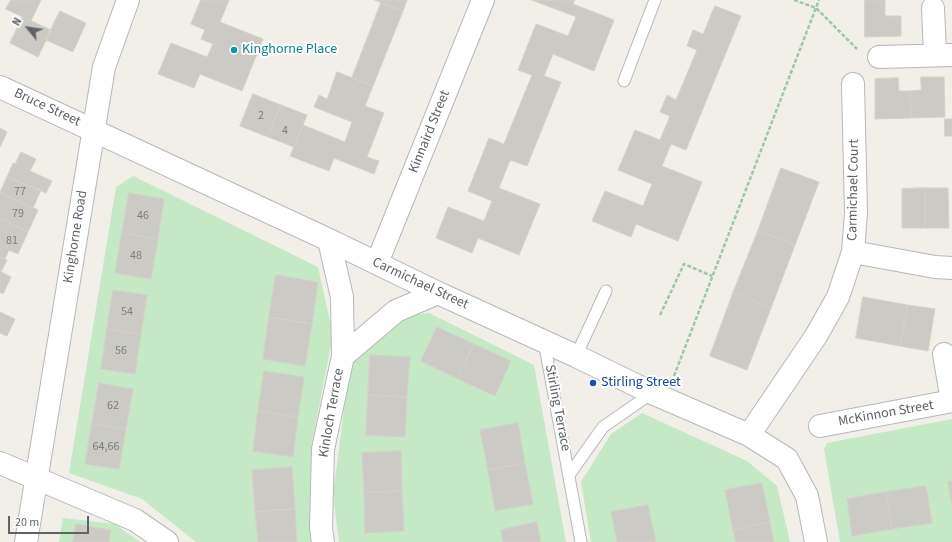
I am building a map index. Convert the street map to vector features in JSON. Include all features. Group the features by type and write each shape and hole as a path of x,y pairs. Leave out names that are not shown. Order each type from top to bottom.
{"street":[{"name":"Kinghorne Road","path":"26,542 104,67 128,0"},
{"name":"Kinnaird Street","path":"377,263 483,0"},
{"path":"879,57 943,55 934,8"},
{"name":"Carmichael Court","path":"749,435 816,336 838,297 853,252 856,213 853,84"},
{"name":"Bruce Street","path":"0,87 93,129"},
{"name":"Carmichael Street","path":"93,129 438,293 544,341 659,396 749,435 787,459 807,496 816,542"},
{"name":"Kinloch Terrace","path":"324,542 321,528 323,449 343,356 342,297 329,240"},
{"path":"853,252 935,267 952,268"},
{"name":"Kinloch Terrace","path":"343,356 396,311 438,293"},
{"name":"McKinnon Street","path":"820,426 952,401 944,354"},
{"path":"0,463 135,520 167,542"}],"lane":[{"path":"624,81 655,0"},
{"path":"576,356 606,291"},
{"name":"Stirling Terrace","path":"544,341 581,542"},
{"name":"Stirling Terrace","path":"569,475 603,427 659,396"}],"path":[{"path":"794,0 816,8 864,57 879,57"},
{"path":"659,396 712,276 819,0"},
{"path":"660,315 684,264 712,276"}],"green space":[{"path":"133,176 318,267 333,335 311,448 310,522 313,542 196,542 142,499 69,473 116,187"},
{"path":"429,313 534,365 566,542 339,542 333,495 350,363 402,316"},
{"path":"642,413 747,461 777,486 790,542 591,542 581,482 611,434"},
{"path":"952,419 952,542 840,542 824,449 827,443"},
{"path":"63,518 115,524 140,542 59,542"}],"building":[{"path":"11,0 41,0 31,21 6,9"},
{"name":"Kinghorne Place","path":"201,0 229,0 220,22 263,39 242,91 200,74 194,88 158,74 171,43 207,57 213,44 201,39 205,30 191,24"},
{"path":"375,0 407,0 403,11"},
{"path":"532,0 575,0 573,4 614,20 594,71 553,54 544,76 561,82 527,166 510,160 499,188 540,204 519,255 478,238 472,253 436,238 448,207 484,221 492,201 468,191 489,138 504,144 532,75 518,70 536,24 568,36 576,17"},
{"path":"865,0 885,0 885,16 901,16 901,36 865,37"},
{"path":"381,3 403,11 373,86 352,78"},
{"path":"715,6 741,16 686,150 671,144 662,166 702,182 678,241 636,224 631,237 592,221 605,191 643,206 652,184 618,170 635,130 660,140 670,116 660,112 667,95 676,100 697,50 687,46 693,30 703,34"},
{"path":"60,11 86,23 73,52 46,40"},
{"path":"23,17 51,30 38,57 10,43"},
{"path":"337,72 373,86 365,106 384,113 367,157 379,161 374,174 334,158 329,171 290,156 303,125 345,142 352,122 314,107 319,95 327,99"},
{"path":"921,77 944,77 945,117 911,118 910,91 921,90"},
{"path":"898,78 899,91 910,91 911,118 875,119 875,79"},
{"path":"253,94 281,105 268,137 240,126"},
{"path":"281,105 307,115 294,147 268,137"},
{"path":"945,119 952,119 952,136 945,136"},
{"path":"0,128 7,132 0,147"},
{"path":"21,152 36,159 30,171 52,181 46,193 7,177 13,163 15,164"},
{"path":"781,168 819,182 795,245 758,231"},
{"path":"7,177 41,190 33,208 0,193"},
{"path":"925,188 948,188 949,228 925,228"},
{"path":"925,188 925,228 902,228 902,189"},
{"path":"0,193 38,210 28,232 0,219"},
{"path":"129,193 164,199 158,239 122,233"},
{"path":"0,219 28,232 18,254 9,250 5,259 0,257"},
{"path":"758,231 795,245 771,308 733,293"},
{"path":"122,233 158,239 151,279 115,273"},
{"path":"0,257 7,260 1,272 11,277 3,294 0,292"},
{"path":"276,275 318,282 312,324 269,317"},
{"path":"113,290 147,295 141,334 107,329"},
{"path":"733,293 771,308 747,370 710,356"},
{"path":"863,297 908,305 900,346 856,338"},
{"path":"908,305 935,309 928,351 900,346"},
{"path":"0,312 15,319 7,336 0,333"},
{"path":"269,317 312,324 305,366 263,359"},
{"path":"437,327 474,344 458,379 421,361"},
{"path":"107,329 141,334 135,374 101,369"},
{"path":"474,344 511,361 495,396 458,379"},
{"path":"370,355 410,357 407,397 368,395"},
{"path":"264,371 304,377 298,417 258,411"},
{"path":"99,383 133,389 126,429 92,424"},
{"path":"368,395 407,397 405,437 366,435"},
{"path":"258,411 298,417 293,457 253,451"},
{"path":"518,423 525,463 488,470 480,430"},
{"path":"92,424 126,429 119,469 85,464"},
{"path":"401,451 402,491 364,493 362,453"},
{"path":"525,463 533,504 495,511 488,470"},
{"path":"292,467 295,509 255,512 252,470"},
{"path":"948,481 952,481 952,506"},
{"path":"762,483 770,522 733,530 725,490"},
{"path":"926,486 932,523 892,529 886,492"},
{"path":"402,491 404,531 365,533 364,493"},
{"path":"886,492 892,529 852,536 847,499"},
{"path":"648,505 656,542 617,542 611,512"},
{"path":"295,509 297,542 258,542 255,512"},
{"path":"537,522 541,542 503,542 501,530"},
{"path":"770,522 774,542 736,542 733,530"},
{"path":"76,524 111,530 109,542 73,542"}],"place":[{"name":"Kinghorne Place","path":"234,50"},
{"name":"Stirling Street","path":"593,383"}]}
